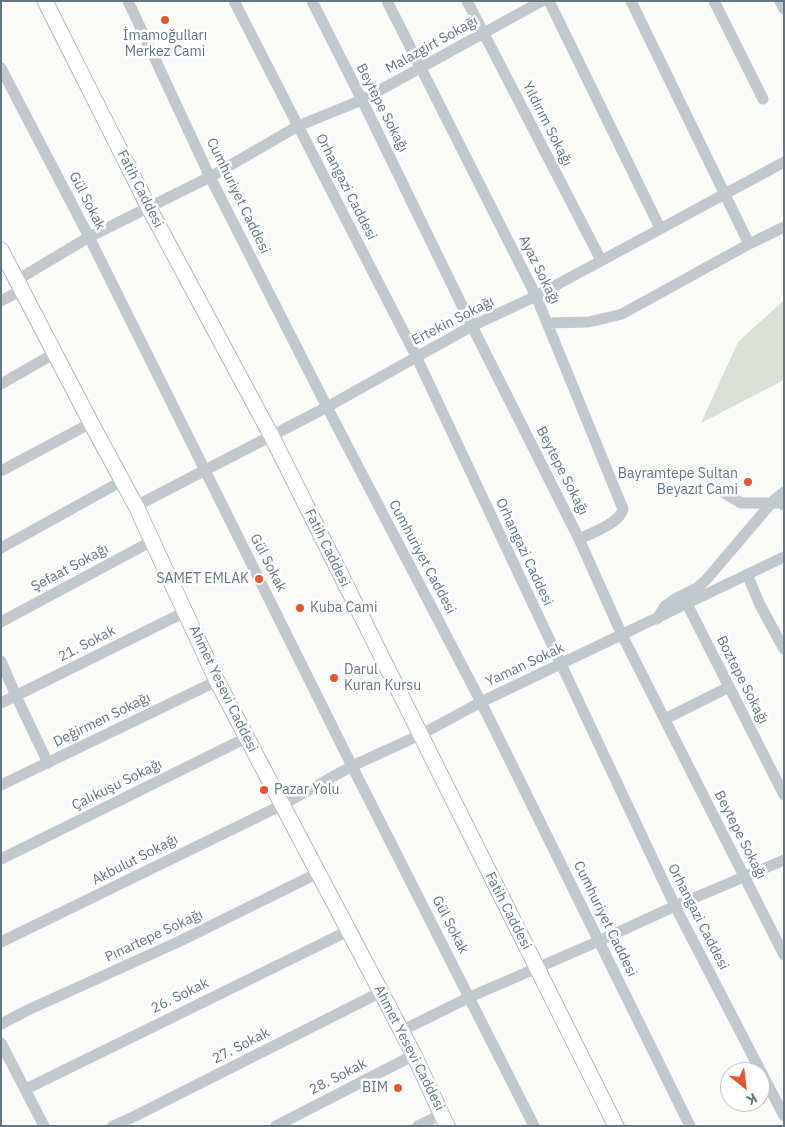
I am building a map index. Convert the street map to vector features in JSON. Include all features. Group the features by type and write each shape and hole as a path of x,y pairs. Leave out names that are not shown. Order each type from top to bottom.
{"main road":[{"name":"Fatih Caddesi","path":"45,1 148,206 271,435 616,1126"},
{"name":"Ahmet Yesevi Caddesi","path":"1,250 136,506 216,681 414,1055 444,1120"}],"street":[{"name":"Cumhuriyet Caddesi","path":"128,1 210,177 481,702 690,1126"},
{"name":"Orhangazi Caddesi","path":"234,1 416,356 675,906 784,1116"},
{"name":"Beytepe Sokağı","path":"312,1 472,326 580,539 622,635 784,955"},
{"name":"Ayaz Sokağı","path":"387,1 536,296 574,393 595,438 623,508 617,520 580,539"},
{"name":"Yıldırım Sokağı","path":"467,1 601,260"},
{"name":"Malazgirt Sokağı","path":"1,301 19,285 89,237 148,206 210,177 298,126 362,100 542,1"},
{"path":"549,1 660,228"},
{"path":"631,1 749,244"},
{"path":"714,1 763,99"},
{"path":"780,1 784,9"},
{"name":"Gül Sokak","path":"1,68 89,237 352,766 534,1126"},
{"name":"Ertekin Sokağı","path":"136,506 327,406 472,326 536,296 784,162"},
{"path":"547,323 589,322 622,314 749,244 784,227"},
{"path":"1,384 56,354"},
{"path":"1,472 91,423"},
{"path":"1,548 122,481"},
{"path":"718,489 741,503 780,503 784,505"},
{"path":"657,619 665,606 697,588 706,580 770,504 784,492"},
{"name":"Şefaat Sokağı","path":"1,622 152,541"},
{"name":"Yaman Sokak","path":"282,805 352,766 420,735 481,702 561,666 747,574 784,558"},
{"path":"747,574 760,605 784,649"},
{"name":"Boztepe Sokağı","path":"687,604 784,796"},
{"name":"21. Sokak","path":"1,704 185,612"},
{"path":"1,661 48,763"},
{"name":"Değirmen Sokağı","path":"1,785 216,681"},
{"path":"665,719 729,687"},
{"name":"Çalıkuşu Sokağı","path":"1,858 246,738"},
{"name":"Akbulut Sokağı","path":"1,942 282,805"},
{"path":"401,1031 537,967 784,860"},
{"name":"Pınartepe Sokağı","path":"1,1024 180,941 318,872"},
{"name":"26. Sokak","path":"26,1089 348,931"},
{"name":"27. Sokak","path":"113,1126 381,992"},
{"path":"1,1043 44,1126"},
{"name":"28. Sokak","path":"276,1126 414,1055"},
{"path":"418,1126 444,1120"}],"shaded area":[{"path":"784,300 784,380 701,423 738,342"}],"place":[{"name":"İmamoğulları Merkez Cami","path":"165,20"},
{"name":"Bayramtepe Sultan Beyazıt Cami","path":"748,482"},
{"name":"SAMET EMLAK","path":"259,579"},
{"name":"Kuba Cami","path":"300,608"},
{"name":"Darul Kuran Kursu","path":"334,678"},
{"name":"Pazar Yolu","path":"264,790"},
{"name":"BIM","path":"398,1088"}]}
